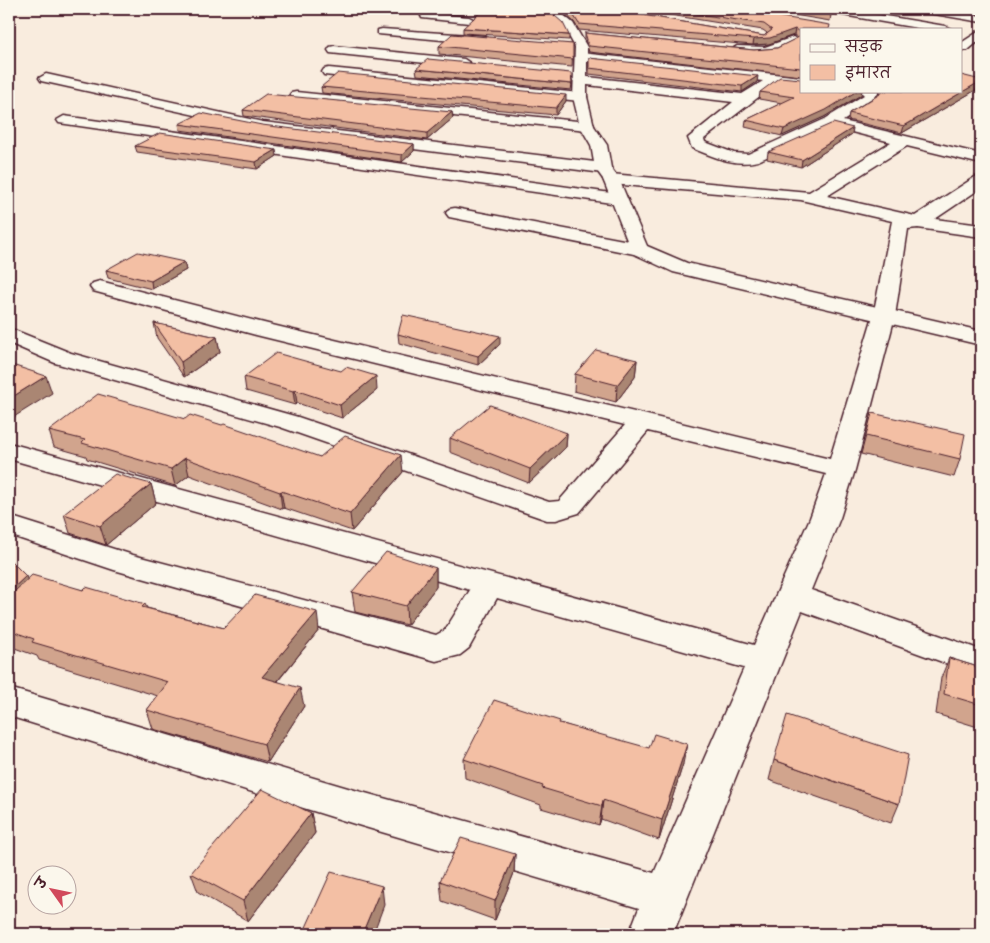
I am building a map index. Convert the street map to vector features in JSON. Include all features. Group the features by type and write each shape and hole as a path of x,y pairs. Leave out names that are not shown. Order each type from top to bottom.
{"street":[{"path":"826,9 939,28"},
{"path":"923,9 981,18"},
{"path":"426,16 484,21"},
{"path":"551,18 578,57 587,126 599,145 607,174 639,249"},
{"path":"901,28 914,24"},
{"path":"962,31 981,34"},
{"path":"382,32 502,41"},
{"path":"963,47 981,34"},
{"path":"774,37 797,41"},
{"path":"722,48 766,51 797,41"},
{"path":"963,47 981,49"},
{"path":"334,50 482,65"},
{"path":"578,57 745,98"},
{"path":"329,72 578,57 800,81"},
{"path":"46,78 263,126 607,174 813,197 918,222 981,231"},
{"path":"776,78 745,98 696,138 698,145 746,160 830,122 872,96 872,93 870,92"},
{"path":"296,96 587,126"},
{"path":"64,120 618,199"},
{"path":"830,122 981,159"},
{"path":"813,197 905,140"},
{"path":"651,934 665,896 825,518 841,470 884,316 899,224 918,222 979,185"},
{"path":"455,214 639,249 680,268 981,338"},
{"path":"100,287 264,330 841,470"},
{"path":"9,335 63,358 289,422 547,510 556,511 569,507 642,422"},
{"path":"9,451 764,661"},
{"path":"9,524 125,563 436,648 448,646 457,639 489,585"},
{"path":"792,595 862,622 981,663"},
{"path":"9,702 358,808 665,896"}],"building":[{"path":"484,9 547,9 563,23 569,35 463,28"},
{"path":"566,9 618,9 620,11 764,36 772,30 764,24 665,9 734,9 830,25 829,28 800,28 800,32 795,29 770,38 754,39 579,24"},
{"path":"793,9 833,9 831,15"},
{"path":"585,33 754,50 777,48 800,36 800,68 589,46"},
{"path":"452,34 573,44 573,59 439,46"},
{"path":"589,58 758,76 742,86 589,68"},
{"path":"428,59 571,73 572,84 416,69"},
{"path":"338,73 566,95 556,108 321,87"},
{"path":"962,75 981,80 981,81 904,126 849,113 880,94 880,92 962,92"},
{"path":"780,77 800,79 800,92 855,92 826,110 784,129 746,120 794,97 760,92"},
{"path":"266,94 452,112 427,133 243,110"},
{"path":"201,113 262,125 414,144 402,155 179,124"},
{"path":"833,123 853,128 802,160 768,152"},
{"path":"160,133 276,150 256,162 135,146"},
{"path":"138,252 184,262 151,281 106,270"},
{"path":"403,315 500,336 478,356 398,334"},
{"path":"154,323 217,337 181,362"},
{"path":"596,350 637,360 617,385 575,374"},
{"path":"276,353 341,371 346,367 376,376 340,405 295,390 244,377"},
{"path":"9,364 46,376 9,399"},
{"path":"98,394 185,419 190,415 224,424 320,457 345,436 401,455 350,514 280,492 185,458 171,469 82,443 85,440 49,431"},
{"path":"490,405 567,433 530,469 450,438"},
{"path":"872,413 965,434 960,459 866,436"},
{"path":"115,474 151,484 100,526 64,514"},
{"path":"386,552 436,568 406,606 352,592"},
{"path":"9,559 26,576 10,591 14,592 32,575 83,590 86,587 145,604 142,607 224,628 255,595 317,612 262,677 300,688 264,744 147,710 168,682 32,642 34,639 9,630"},
{"path":"949,658 981,668 981,705 944,694"},
{"path":"494,700 560,721 559,723 649,748 654,734 687,744 662,820 603,800 602,806 542,788 543,786 464,759"},
{"path":"787,715 908,755 899,804 774,760"},
{"path":"262,789 311,813 243,901 191,873"},
{"path":"461,838 515,854 495,901 440,881"},
{"path":"331,872 382,886 362,934 303,934"}]}
